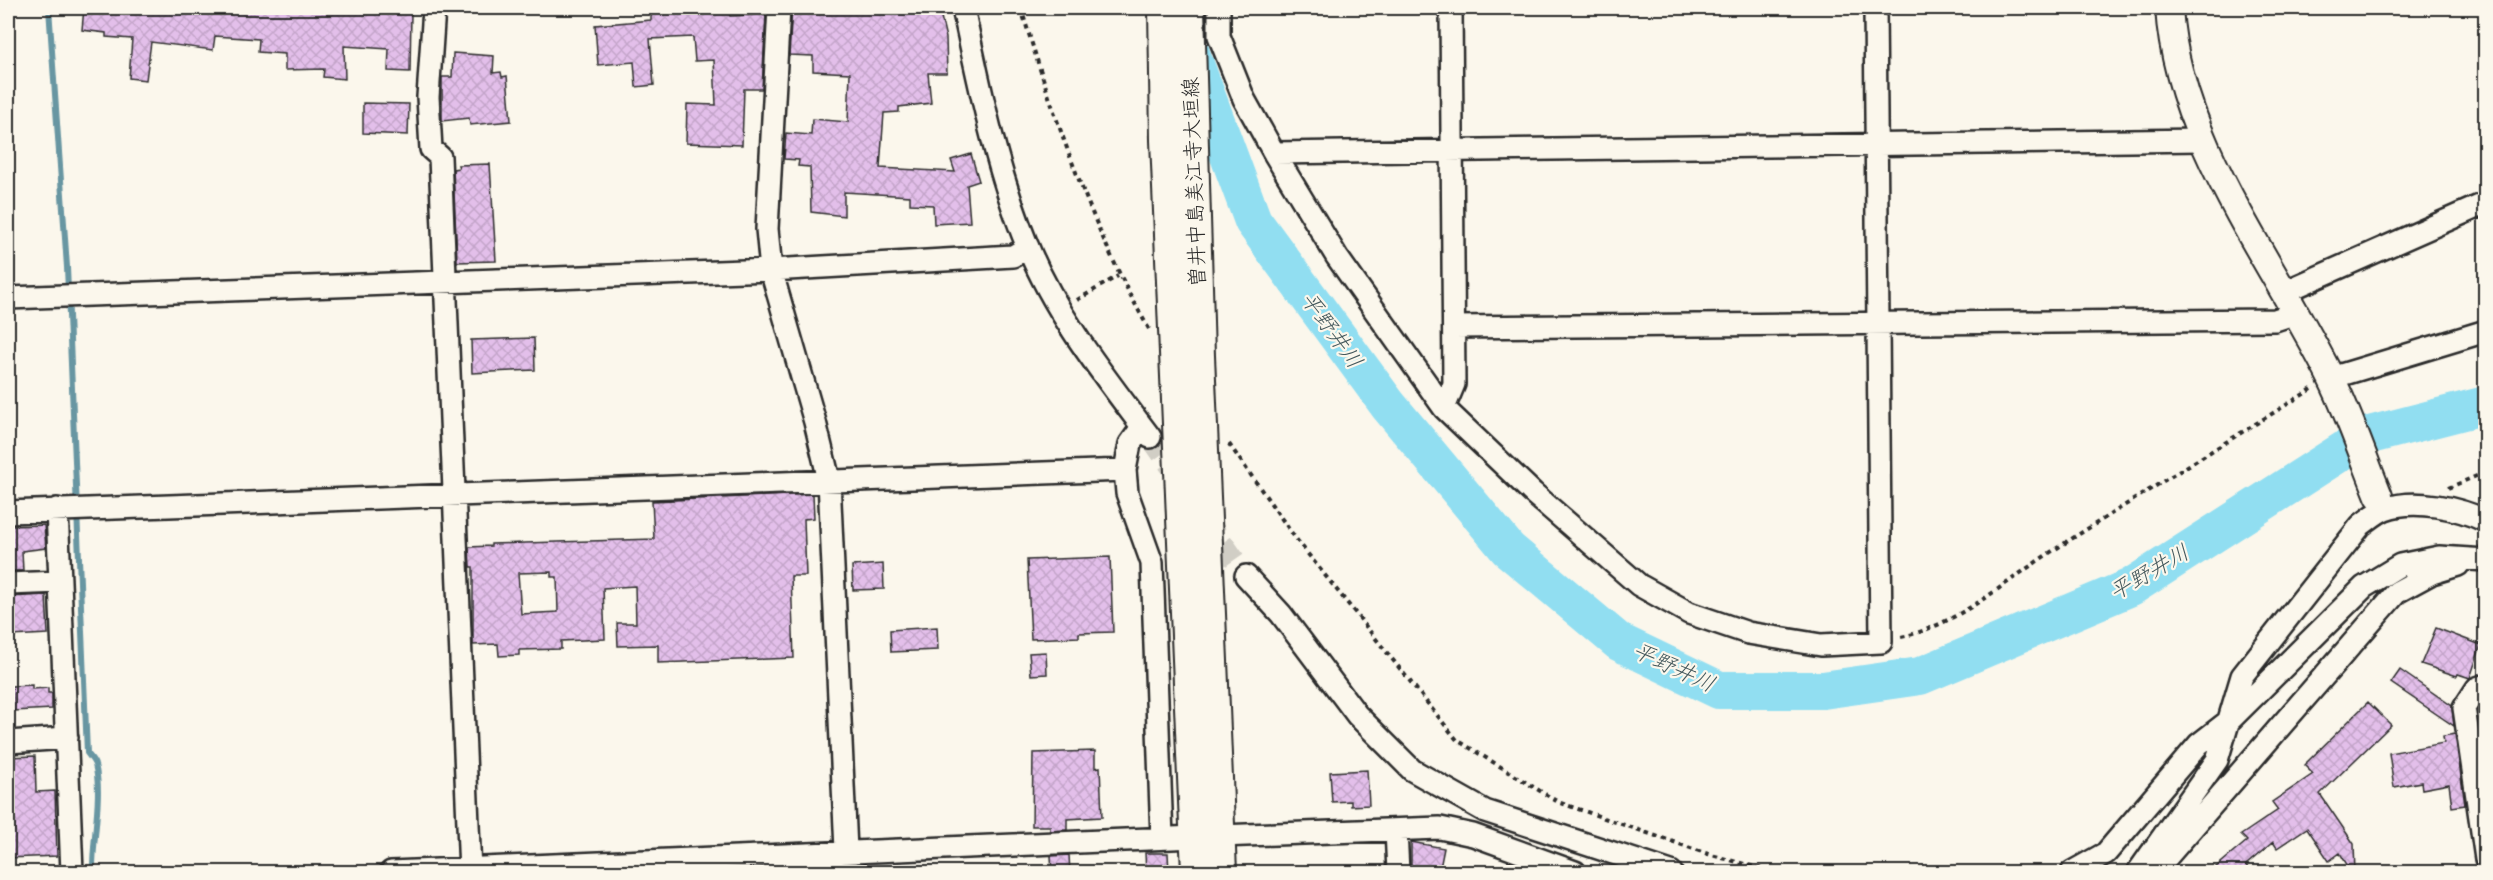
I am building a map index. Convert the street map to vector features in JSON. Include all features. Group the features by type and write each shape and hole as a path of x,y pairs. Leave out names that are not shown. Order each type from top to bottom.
{"main road":[{"name":"曽井中島美江寺大垣線","path":"1164,8 1187,353"},
{"name":"曽井中島美江寺大垣線","path":"1187,353 1189,8"},
{"path":"1187,353 1207,837 1197,873"},
{"path":"1207,837 1221,873"}],"street":[{"path":"434,8 428,97 431,149 440,157 470,871"},
{"path":"779,8 767,217 771,270 815,422 829,480 847,862"},
{"path":"963,8 1001,172 1028,247 1072,329 1146,432 1130,444 1125,470 1127,494 1152,562 1162,838"},
{"path":"1219,8 1219,36 1244,99 1274,153 1337,257 1444,408 1533,493 1639,585 1689,613 1748,633 1821,645 1881,642 1875,8"},
{"path":"1444,408 1454,384 1451,8"},
{"path":"2169,8 2171,41 2201,140 2333,383 2382,503"},
{"path":"1274,153 1452,148 2201,140"},
{"path":"1454,327 2275,320 2290,302 2486,203"},
{"path":"8,298 444,280 771,270 1013,256 1028,247"},
{"path":"2333,383 2486,331"},
{"path":"8,512 1125,470"},
{"path":"2138,873 2217,760 2242,676 2361,525 2382,503 2426,504 2464,511 2486,521"},
{"path":"59,509 72,873"},
{"path":"2072,873 2106,853 2199,744 2230,720 2364,587 2400,565 2439,557 2484,559"},
{"path":"2154,873 2397,592 2432,573 2484,559"},
{"path":"1246,576 1281,614 1357,715 1412,770 1485,811 1671,873"},
{"path":"8,584 60,582"},
{"path":"2486,685 2477,688 2464,708 2486,859"},
{"path":"8,742 67,738"},
{"path":"391,873 847,862 1162,838 1440,828 1473,835 1575,873"},
{"path":"1396,830 1398,873"}],"path":[{"path":"1021,8 1071,154 1118,276 1150,332"},
{"path":"1061,309 1118,276"},
{"path":"1881,642 1925,632 1934,627 2333,383"},
{"path":"1223,436 1296,539 1456,740 1557,801 1708,854 1773,873"},
{"path":"2426,504 2448,488 2486,472"}],"building":[{"path":"84,8 391,8 391,12 411,13 410,72 388,71 389,49 344,46 345,79 323,77 324,69 285,70 285,54 258,52 259,39 215,36 213,50 151,42 146,80 129,78 132,39 106,37 106,33 82,30"},
{"path":"651,8 679,8 680,13 728,8 730,16 766,14 762,89 744,89 742,145 686,143 687,104 716,105 714,60 695,61 693,37 650,39 654,85 636,87 634,62 598,65 595,25 651,20"},
{"path":"792,8 939,8 946,38 947,73 928,73 931,103 899,107 899,112 884,113 880,168 955,172 951,160 971,154 979,181 967,185 970,222 934,224 933,205 910,204 910,196 844,192 844,216 811,212 810,167 798,166 799,160 784,159 786,133 811,135 812,119 848,122 850,73 813,71 813,56 789,55"},
{"path":"453,53 494,56 493,73 501,72 502,77 507,76 511,121 470,125 469,118 442,121 442,77 452,77"},
{"path":"363,103 409,104 408,135 363,133"},
{"path":"490,164 496,261 457,262 453,169 459,168 458,165"},
{"path":"534,338 535,370 472,373 471,340"},
{"path":"813,494 814,518 804,519 806,576 791,576 794,658 658,663 658,645 618,646 617,623 636,623 635,586 603,588 605,639 561,641 561,649 519,650 519,655 499,656 498,644 473,645 473,567 470,567 469,547 491,546 491,544 654,539 652,501","holes":["551,572 551,577 557,577 558,612 521,614 518,573"]},
{"path":"44,525 46,548 22,551 23,571 8,571 8,526"},
{"path":"1110,557 1113,632 1079,633 1079,637 1031,639 1027,560"},
{"path":"883,564 884,589 853,590 852,566"},
{"path":"46,595 48,634 11,636 8,597"},
{"path":"937,627 938,650 891,652 890,630"},
{"path":"2436,628 2481,645 2470,678 2421,664"},
{"path":"1046,652 1047,674 1031,675 1029,653"},
{"path":"2400,670 2452,706 2454,726 2391,683"},
{"path":"32,685 32,689 48,688 48,693 52,693 52,709 13,711 12,686"},
{"path":"2368,702 2391,725 2320,794 2354,844 2355,873 2352,873 2340,853 2329,861 2307,828 2277,848 2273,842 2246,865 2251,873 2209,873 2247,841 2241,835 2278,810 2272,802 2313,774 2304,765"},
{"path":"2455,734 2465,805 2452,807 2449,784 2422,789 2421,782 2394,787 2389,753 2444,743 2443,736"},
{"path":"1095,751 1095,768 1100,767 1102,817 1067,819 1067,830 1050,831 1050,826 1032,826 1033,753"},
{"path":"35,756 36,792 55,791 57,856 8,858 8,757"},
{"path":"1367,770 1369,805 1351,806 1351,801 1332,802 1330,772"},
{"path":"1411,842 1444,848 1439,873 1411,873"},
{"path":"1145,853 1168,853 1169,873 1146,873"},
{"path":"1069,855 1070,873 1052,873 1051,856"}],"waterway":[{"path":"49,8 67,267 87,753 95,765 98,789 93,872"},
{"name":"平野井川","path":"1189,48 1253,221 1388,405 1508,549 1619,642 1719,690 1823,690 1920,676 2131,587 2366,436 2486,405"}],"tunnel":[{"path":"1150,437 1181,481"},
{"path":"1205,517 1246,576"}]}
